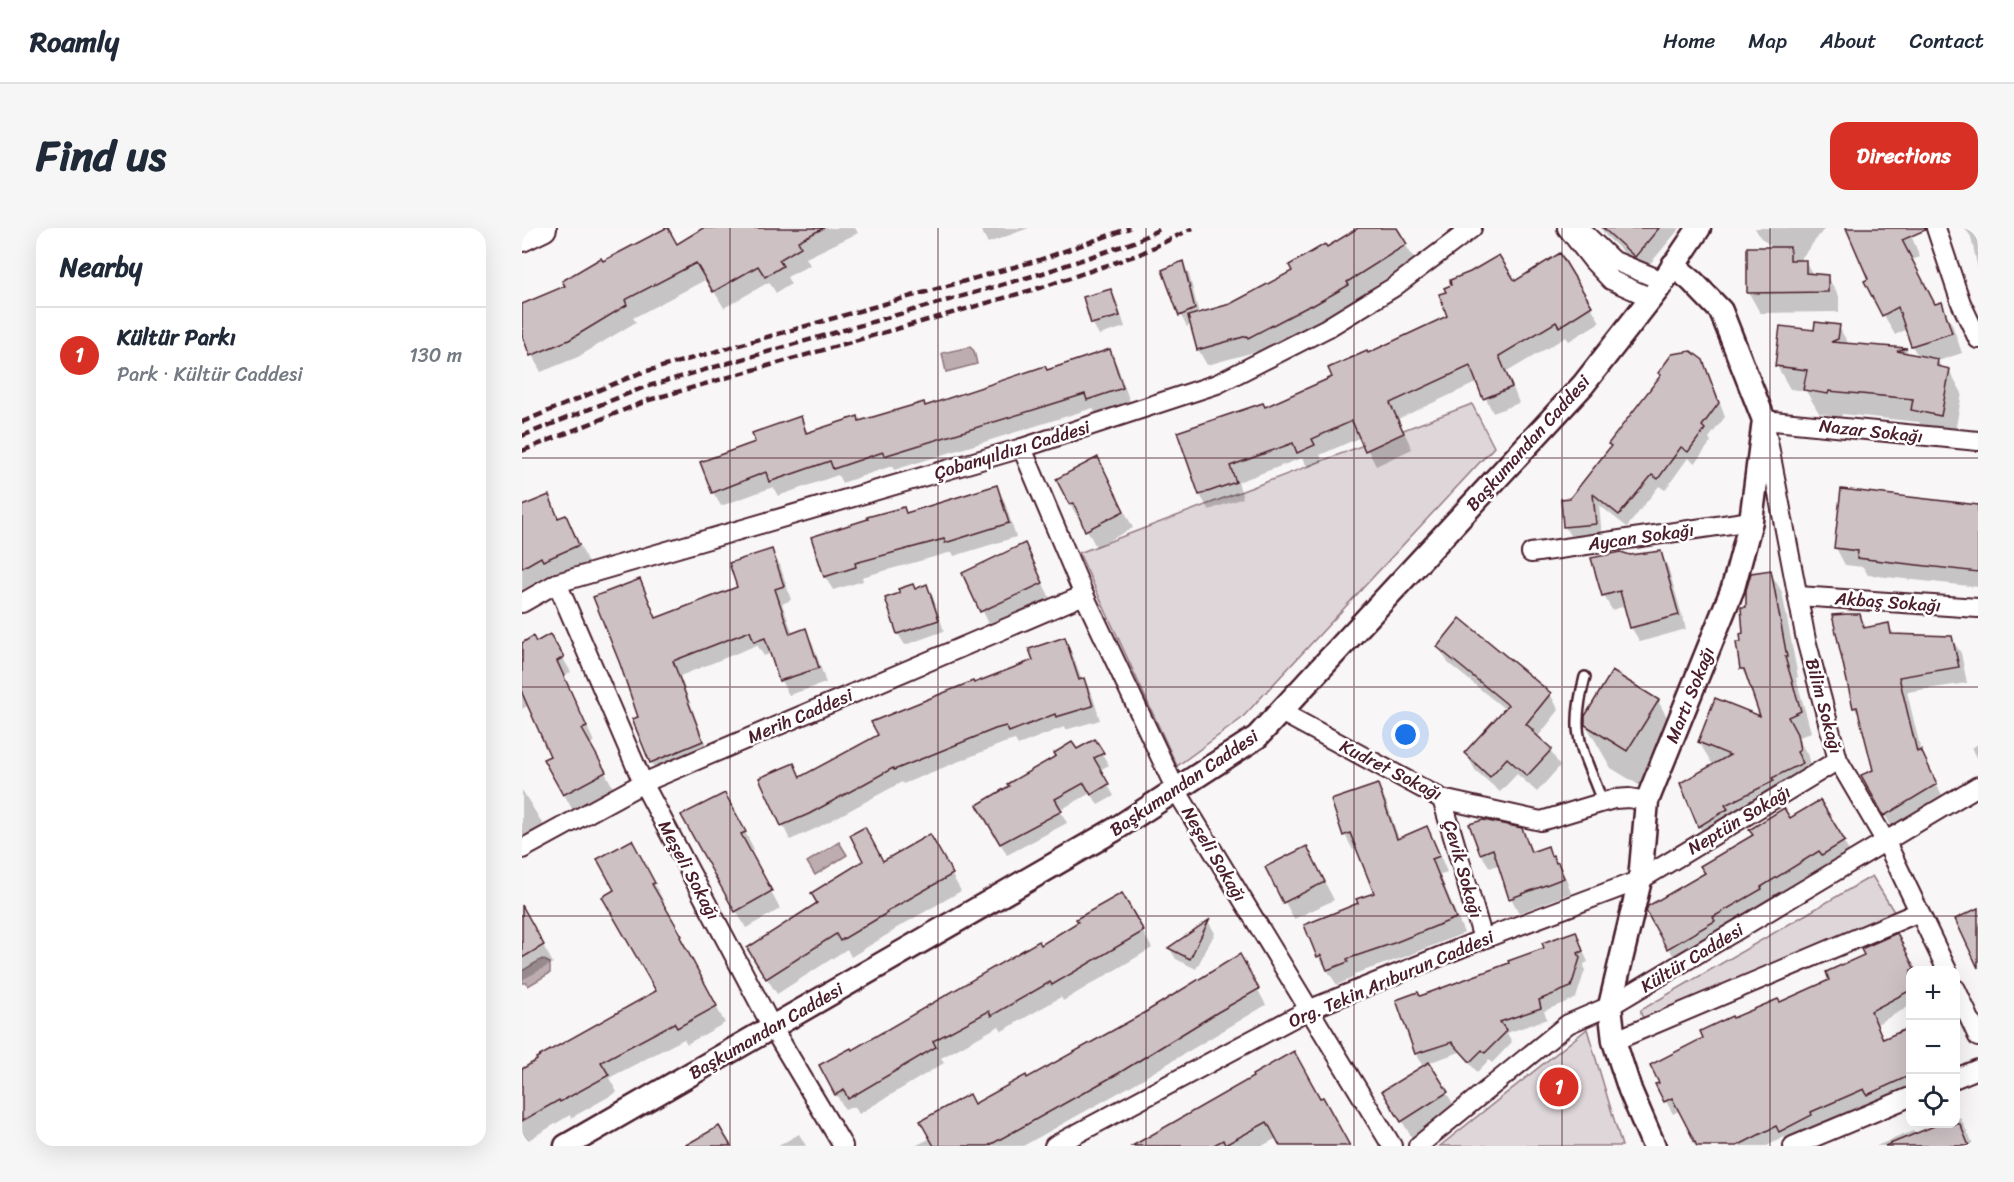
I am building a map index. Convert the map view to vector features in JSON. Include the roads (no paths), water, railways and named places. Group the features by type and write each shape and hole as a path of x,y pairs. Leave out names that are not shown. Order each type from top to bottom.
{"main road":[{"path":"522,238 543,228"}],"street":[{"name":"Çobanyıldızı Caddesi","path":"522,603 557,583 1022,448 1217,384 1327,328 1394,287 1472,228"},
{"path":"1567,228 1611,280 1662,281"},
{"path":"1579,228 1612,260 1662,281"},
{"name":"Başkumandan Caddesi","path":"566,1146 1114,830 1257,737 1583,385 1700,228"},
{"path":"1936,228 1961,303 1978,339"},
{"name":"Martı Sokağı","path":"1654,1146 1630,1090 1614,1041 1611,1006 1640,880 1647,801 1733,588 1751,521 1764,420 1721,311 1692,281 1662,281"},
{"name":"Nazar Sokağı","path":"1764,420 1978,441"},
{"name":"Bilim Sokağı","path":"1764,420 1806,640 1838,760 1886,842 1945,966"},
{"name":"Neşeli Sokağı","path":"1022,448 1084,595 1176,790 1392,1146"},
{"name":"Aycan Sokağı","path":"1531,553 1751,521"},
{"name":"Meşeli Sokağı","path":"557,583 643,783 772,1027 843,1146"},
{"name":"Merih Caddesi","path":"522,849 643,783 1084,595"},
{"name":"Akbaş Sokağı","path":"1798,596 1978,608"},
{"name":"Kudret Sokağı","path":"1281,712 1442,799 1541,821 1602,801 1629,798 1647,801"},
{"name":"Neptün Sokağı","path":"1640,880 1838,760"},
{"name":"Kültür Caddesi","path":"1418,1146 1568,1024 1611,1006 1978,786"},
{"name":"Çevik Sokağı","path":"1442,799 1483,939"},
{"name":"Org. Tekin Arıburun Caddesi","path":"1054,1146 1308,1010 1483,939 1640,880"},
{"path":"1614,1041 1919,912"},
{"path":"1960,998 1978,1036"},
{"path":"1960,1076 1978,1069"},
{"path":"1793,1146 1906,1099"}],"lane":[{"path":"1585,676 1577,716 1577,733 1583,756 1602,801"}],"railway":[{"path":"522,422 640,373 1039,260 1130,228"},
{"path":"522,436 645,387 1043,273 1134,242 1162,228"},
{"path":"522,451 649,400 1046,286 1140,254 1193,228"}],"place":[{"name":"Kültür Parkı","path":"1559,1087"}]}
